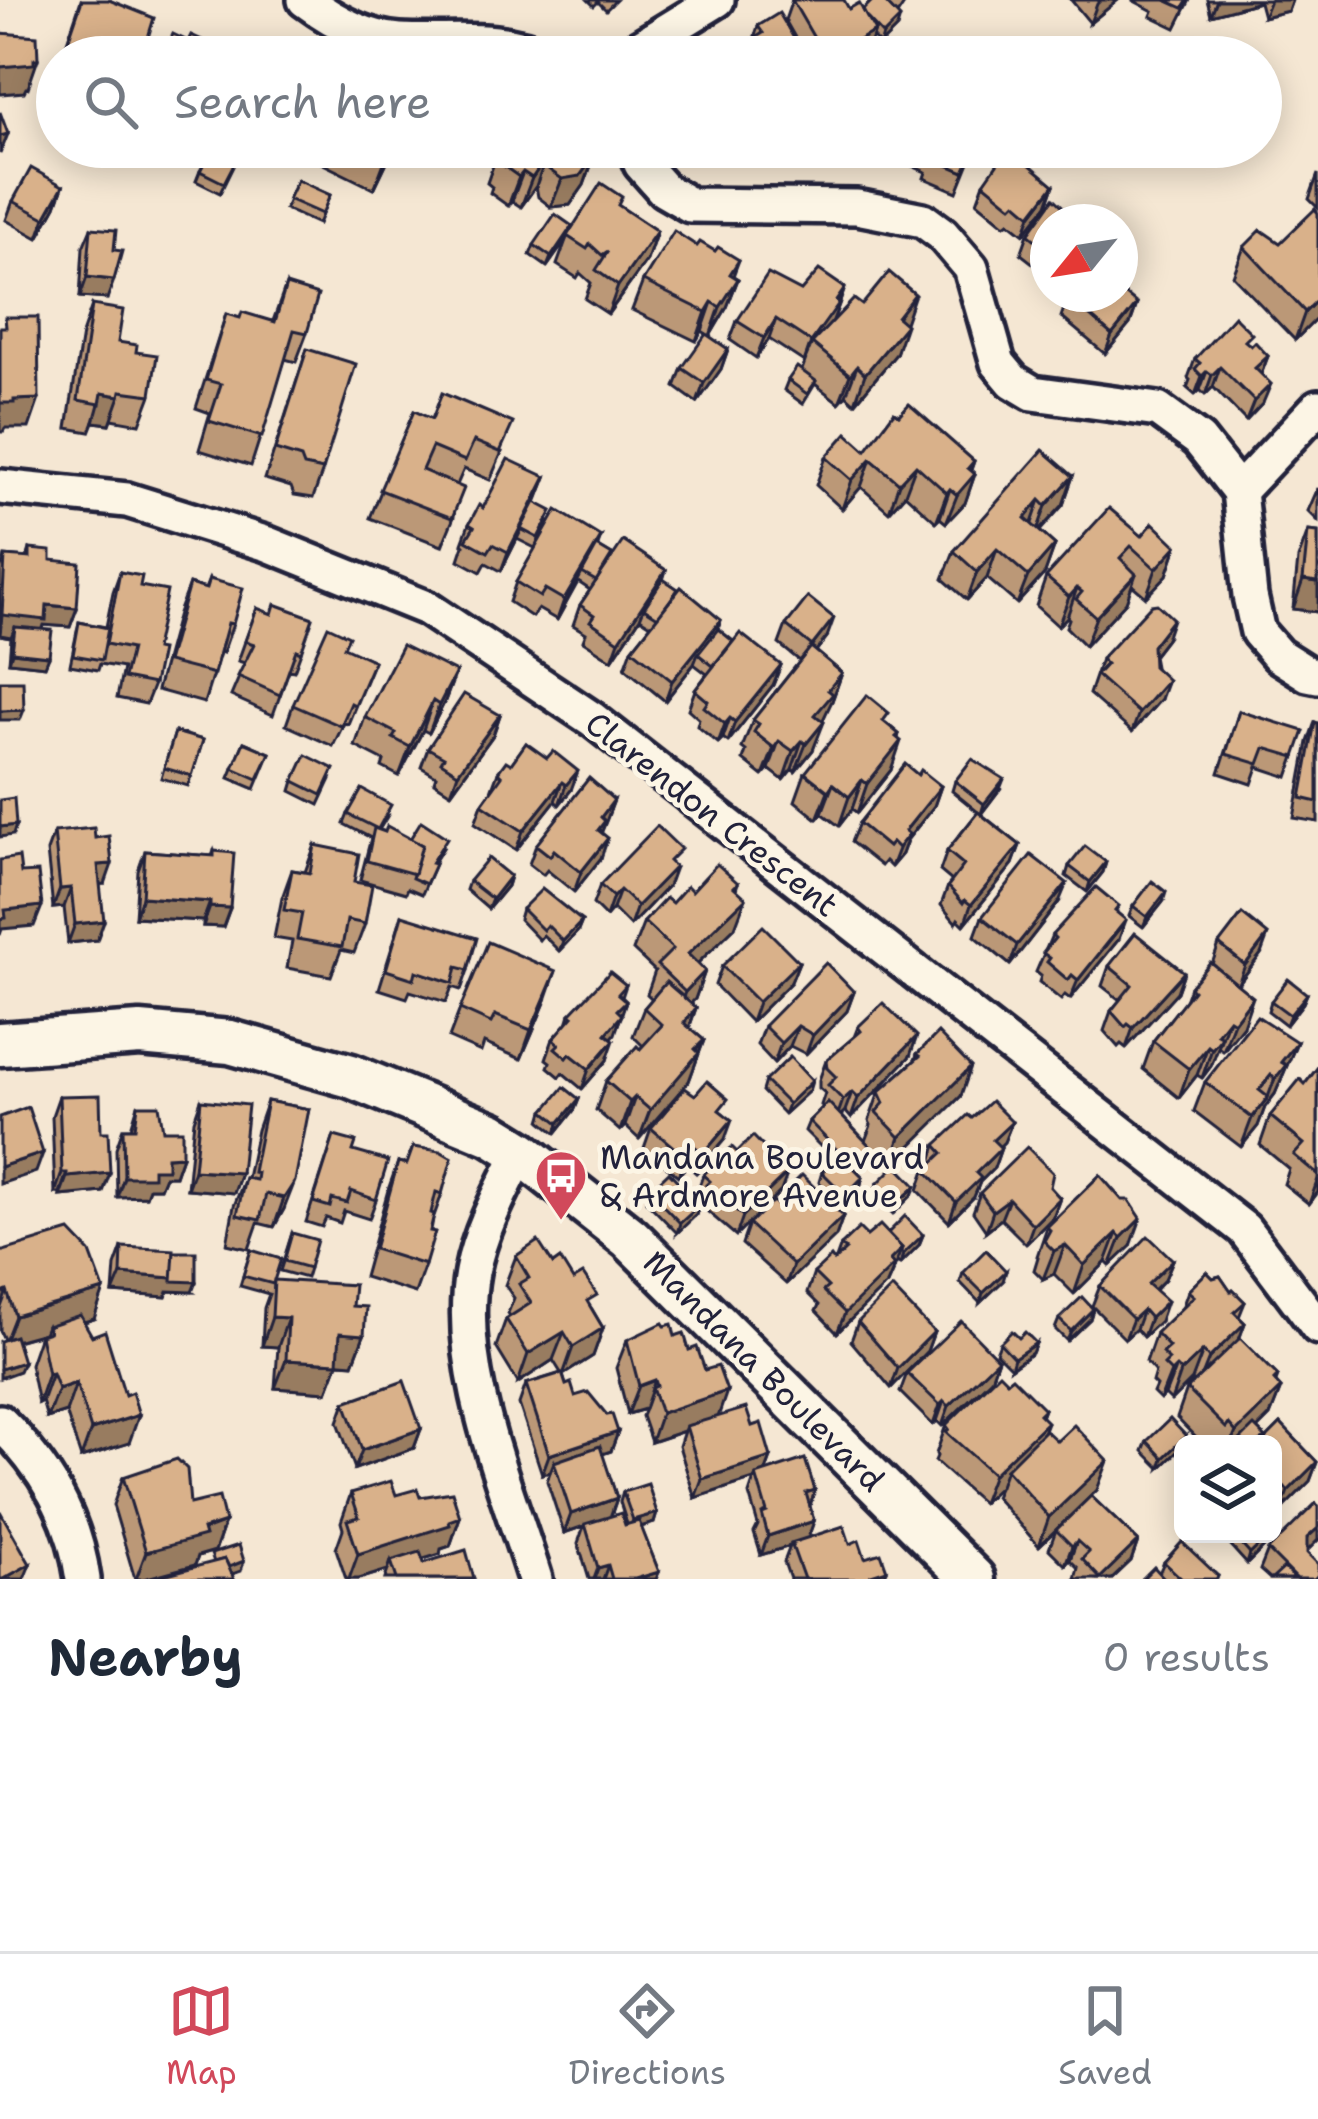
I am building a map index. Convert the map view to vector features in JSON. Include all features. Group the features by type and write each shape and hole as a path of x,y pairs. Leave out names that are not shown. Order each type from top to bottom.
{"street":[{"path":"305,0 378,36"},
{"path":"659,36 717,0"},
{"path":"645,168 664,190 689,206 857,207 923,220 971,268 998,363 1013,381 1033,394 1158,410 1199,440 1239,491 1258,632 1278,655 1318,676"},
{"path":"1239,491 1318,407"},
{"name":"Clarendon Crescent","path":"0,487 127,500 268,544 426,608 592,719 1244,1229 1318,1327"},
{"name":"Mandana Boulevard","path":"0,1044 140,1034 230,1042 351,1076 492,1134 630,1238 973,1579"},
{"path":"521,1152 490,1216 472,1270 468,1314 476,1384 535,1579"},
{"path":"0,1422 57,1490 79,1550 82,1579"}],"building":[{"path":"82,0 109,0 154,18 148,36 70,36"},
{"path":"792,0 844,0 849,9 859,3 875,31 866,36 813,36"},
{"path":"873,0 883,0 900,18 883,35 863,10"},
{"path":"1165,0 1188,0 1183,8"},
{"path":"779,13 793,36 758,36 763,33 758,26"},
{"path":"0,33 37,36 34,64 0,67"},
{"path":"0,112 8,134 0,136"},
{"path":"31,168 63,186 45,218 13,201"},
{"path":"202,168 232,168 224,183"},
{"path":"507,168 539,168 532,178 523,172 519,177"},
{"path":"586,168 580,176 562,179 548,169"},
{"path":"994,168 1034,168 1054,185 1039,204 1030,204 1030,214 1016,202 1012,206 984,183"},
{"path":"297,180 330,195 322,214 288,199"},
{"path":"601,183 622,197 618,205 657,231 618,286 596,270 608,251 602,255 590,244 587,249 567,236"},
{"path":"1315,209 1318,299 1305,312 1244,247 1261,230 1280,243"},
{"path":"555,214 572,226 551,257 534,245"},
{"path":"91,228 116,230 114,250 122,251 114,280 87,277"},
{"path":"674,231 697,246 700,242 715,251 718,247 739,260 730,274 738,279 720,307 712,302 706,312 643,281"},
{"path":"819,270 845,288 811,342 776,319 764,338 737,321 768,274 801,291"},
{"path":"889,272 915,294 897,317 906,325 865,374 857,366 850,375 812,343 854,299 862,305"},
{"path":"286,285 318,295 307,333 294,330 262,437 209,421 221,384 206,380 226,314 240,318 242,312 275,322"},
{"path":"92,305 123,310 118,342 137,345 136,352 157,355 151,395 121,391 120,396 102,393 100,404 78,400"},
{"path":"1085,312 1131,312 1112,335"},
{"path":"1234,316 1252,334 1245,341 1251,346 1255,342 1268,356 1255,368 1271,384 1254,401 1220,367 1202,376 1195,369 1200,363 1195,359"},
{"path":"5,317 38,317 39,399 0,403 0,327 6,327"},
{"path":"706,334 728,349 704,383 682,368"},
{"path":"307,349 356,364 323,470 304,466 301,458 275,450"},
{"path":"797,367 816,381 807,394 788,380"},
{"path":"442,393 513,423 500,452 474,441 465,461 432,447 422,470 464,488 452,518 380,490 414,411 432,419"},
{"path":"909,404 974,461 968,468 975,474 957,495 950,489 947,493 916,465 899,483 871,459 852,480 826,457 847,433 866,450 894,412 899,415"},
{"path":"1043,450 1073,476 1046,506 1040,500 1025,518 1055,545 1028,576 997,549 977,572 954,551"},
{"path":"508,459 546,477 508,552 493,544 488,552 466,540 474,527 469,524 479,505 483,508"},
{"path":"535,502 552,511 538,538 521,529"},
{"path":"1109,508 1142,536 1153,523 1177,546 1156,569 1131,546 1120,558 1136,574 1096,617 1076,599 1082,592 1077,588 1069,597 1046,577"},
{"path":"557,510 601,537 564,600 545,589 540,597 516,582"},
{"path":"1308,531 1318,532 1318,582 1303,580"},
{"path":"623,541 666,570 619,641 590,621 594,615 580,605"},
{"path":"597,546 612,555 596,581 582,573"},
{"path":"30,549 51,551 51,560 80,563 77,608 47,605 46,620 2,615 5,556 30,558"},
{"path":"120,572 142,576 140,586 167,591 155,649 161,650 154,684 124,678 131,649 106,644"},
{"path":"209,579 243,588 214,674 167,662 189,584 206,589"},
{"path":"663,579 678,589 658,617 644,608"},
{"path":"681,587 721,620 672,681 632,649"},
{"path":"808,597 834,618 812,646 786,625"},
{"path":"275,604 313,618 280,695 238,676 254,644 245,641 257,608 272,614"},
{"path":"1157,604 1173,619 1152,646 1153,666 1168,680 1139,713 1096,675 1106,664 1101,659"},
{"path":"79,622 108,628 102,660 73,655"},
{"path":"328,626 349,636 344,647 374,661 341,726 293,705"},
{"path":"15,627 52,630 49,656 12,652"},
{"path":"718,629 733,641 713,666 698,654"},
{"path":"740,633 781,665 735,722 730,718 725,724 704,707 708,701 695,690"},
{"path":"402,645 456,672 439,705 433,701 410,747 393,738 396,733 365,717"},
{"path":"811,647 842,673 828,690 833,694 815,715 824,722 806,744 802,741 793,751 779,741 774,748 754,732 759,724 753,720"},
{"path":"0,681 23,681 24,710 0,711"},
{"path":"464,694 500,715 458,773 428,748"},
{"path":"867,695 889,713 883,721 901,741 867,784 862,780 849,797 833,784 828,791 805,773"},
{"path":"1239,711 1304,731 1295,757 1265,748 1259,764 1226,754"},
{"path":"1318,723 1318,802 1301,798"},
{"path":"175,732 203,740 192,776 164,768"},
{"path":"244,742 270,753 258,779 233,768"},
{"path":"526,743 547,758 553,751 578,771 566,785 562,782 523,831 482,804 502,776 498,772 506,761 511,764"},
{"path":"306,755 334,769 322,795 294,781"},
{"path":"972,759 1004,779 984,804 955,781"},
{"path":"905,764 941,786 905,831 909,834 898,848 892,842 888,847 859,823"},
{"path":"589,778 614,800 598,830 608,838 581,872 554,850 550,856 536,845"},
{"path":"362,789 391,805 378,829 348,814"},
{"path":"14,798 16,825 0,827 0,800"},
{"path":"978,812 1020,845 971,905 948,886 964,865 947,851"},
{"path":"421,821 447,838 431,863 435,864 426,884 412,878 422,845 410,839"},
{"path":"387,826 422,845 414,874 367,861 374,828 385,832"},
{"path":"657,826 681,849 669,861 675,867 637,906 620,890 613,897 600,885"},
{"path":"94,828 95,838 109,836 112,864 98,865 104,921 75,924 71,888 60,889 54,832"},
{"path":"315,845 359,854 354,882 372,885 365,924 347,920 342,947 297,939 302,913 284,910 292,870 310,873"},
{"path":"1085,846 1106,862 1090,882 1069,866"},
{"path":"145,851 234,853 230,908 142,897"},
{"path":"1031,855 1067,883 1017,945 982,917"},
{"path":"19,857 21,873 38,872 42,906 5,910 6,918 0,919 0,860"},
{"path":"488,858 510,876 492,899 469,881"},
{"path":"717,864 738,883 734,887 746,898 688,954 705,971 685,992 657,965 673,949 644,922 666,898 672,903 687,886 692,891"},
{"path":"1152,881 1166,892 1147,917 1133,906"},
{"path":"1096,887 1119,906 1115,911 1126,920 1078,980 1072,975 1068,980 1043,953 1055,938 1052,935"},
{"path":"542,889 582,921 563,941 547,925 543,930 522,909"},
{"path":"1242,914 1268,935 1245,965 1219,944"},
{"path":"402,915 477,938 468,970 457,967 453,983 416,971 414,979 386,970"},
{"path":"763,926 799,962 758,1002 722,966"},
{"path":"1135,933 1184,972 1133,1028 1125,1027 1111,1011 1132,985 1109,966"},
{"path":"488,942 556,971 531,1030 495,1015 491,1023 460,1009"},
{"path":"1210,962 1253,997 1234,1022 1229,1019 1217,1034 1222,1037 1212,1049 1208,1046 1189,1069 1153,1041"},
{"path":"826,963 854,992 813,1035 798,1026 781,1043 764,1026"},
{"path":"610,972 626,985 618,994 626,1001 617,1010 622,1015 606,1034 614,1040 589,1069 555,1048 559,1044 553,1039"},
{"path":"1288,979 1307,994 1290,1015 1271,1001"},
{"path":"666,982 696,1008 684,1023 704,1040 695,1049 699,1053 650,1110 635,1097 630,1102 606,1081 662,1025 644,1008"},
{"path":"883,1003 917,1036 858,1098 852,1092 843,1100 828,1085 836,1077 826,1061 861,1031 858,1027"},
{"path":"1257,1016 1297,1042 1275,1079 1271,1075 1259,1090 1268,1097 1252,1118 1205,1082"},
{"path":"938,1033 971,1067 900,1137 876,1112 884,1103 879,1092"},
{"path":"790,1057 812,1081 788,1104 765,1081"},
{"path":"1318,1067 1318,1175 1294,1155 1304,1144 1270,1116 1300,1079 1305,1084"},
{"path":"707,1081 728,1099 719,1110 732,1120 704,1153 694,1146 685,1157 651,1128 685,1088 695,1095"},
{"path":"564,1087 579,1099 559,1123 544,1111"},
{"path":"100,1095 101,1132 108,1132 110,1173 67,1177 62,1173 59,1096"},
{"path":"201,1100 248,1105 241,1173 194,1170"},
{"path":"267,1101 309,1109 295,1181 284,1198 266,1194 260,1220 237,1215 245,1178 256,1180 253,1172"},
{"path":"991,1101 1012,1122 993,1140 1001,1148 976,1173 981,1178 956,1202 925,1170 943,1153 936,1145"},
{"path":"828,1102 870,1146 851,1165 863,1177 845,1195 822,1172 841,1154 809,1121"},
{"path":"138,1105 159,1105 163,1130 182,1130 182,1156 167,1157 167,1169 153,1169 153,1177 124,1177 123,1128 135,1128"},
{"path":"28,1107 43,1153 0,1167 0,1117"},
{"path":"334,1136 356,1142 353,1151 388,1161 376,1200 351,1191 347,1203 332,1199 330,1207 313,1202"},
{"path":"753,1136 788,1172 743,1216 706,1185 710,1181 703,1175 732,1147 737,1152"},
{"path":"413,1147 452,1158 442,1194 436,1192 430,1231 435,1232 425,1265 374,1249 398,1162 407,1164"},
{"path":"1027,1147 1053,1173 1050,1187 1060,1198 1033,1225 1009,1199 993,1211 980,1193"},
{"path":"896,1165 916,1186 896,1204 877,1184"},
{"path":"669,1172 700,1205 680,1223 649,1191"},
{"path":"802,1175 843,1216 793,1265 749,1224 773,1201 779,1206"},
{"path":"1100,1175 1122,1200 1129,1200 1141,1218 1121,1238 1117,1233 1084,1265 1065,1245 1054,1251 1044,1241 1047,1227"},
{"path":"905,1216 923,1235 903,1254 888,1233"},
{"path":"880,1225 902,1248 890,1260 894,1265 845,1313 823,1291 828,1287 814,1273 846,1250 841,1245 859,1228 867,1236"},
{"path":"70,1231 90,1252 104,1290 15,1316 7,1291 0,1294 0,1252"},
{"path":"292,1233 317,1240 309,1268 284,1261"},
{"path":"1148,1236 1173,1260 1148,1284 1167,1301 1150,1318 1143,1310 1133,1319 1100,1286"},
{"path":"538,1241 553,1264 560,1259 573,1280 583,1274 597,1295 587,1301 603,1328 573,1347 564,1332 528,1354 506,1319 531,1303 519,1284 529,1278 516,1256"},
{"path":"122,1247 174,1250 173,1278 121,1274"},
{"path":"251,1250 281,1259 273,1284 243,1276"},
{"path":"986,1250 1006,1271 983,1293 963,1273"},
{"path":"174,1252 196,1252 196,1282 172,1281"},
{"path":"1207,1272 1213,1278 1220,1276 1245,1302 1234,1312 1245,1323 1209,1358 1203,1351 1181,1372 1176,1367 1171,1372 1162,1353 1169,1347 1156,1333 1194,1296 1188,1291"},
{"path":"274,1280 354,1285 352,1306 366,1307 364,1335 340,1333 338,1363 286,1360 288,1318 272,1317"},
{"path":"892,1288 934,1332 898,1368 858,1322"},
{"path":"1082,1297 1093,1309 1071,1331 1059,1319"},
{"path":"80,1315 92,1336 105,1331 125,1395 132,1392 139,1415 91,1430 76,1383 58,1389 52,1373 48,1374 40,1335 49,1332 47,1326"},
{"path":"961,1321 998,1359 949,1406 944,1401 940,1405 907,1373"},
{"path":"663,1323 672,1324 675,1336 684,1333 689,1350 697,1347 705,1370 718,1366 727,1391 661,1413 652,1388 657,1386 655,1380 639,1386 627,1340"},
{"path":"1012,1331 1019,1338 1025,1332 1036,1343 1014,1358 1000,1343"},
{"path":"15,1336 23,1362 0,1369 0,1341"},
{"path":"1240,1338 1278,1376 1274,1380 1281,1388 1236,1432 1187,1389"},
{"path":"562,1373 575,1396 588,1392 607,1415 612,1414 618,1432 549,1455 526,1384"},
{"path":"999,1373 1007,1381 1012,1377 1044,1409 1039,1414 1047,1422 993,1474 946,1432 946,1425"},
{"path":"404,1381 421,1429 362,1450 345,1402"},
{"path":"746,1408 752,1426 761,1423 771,1457 702,1479 686,1426"},
{"path":"1170,1419 1185,1435 1174,1435 1174,1447 1163,1458 1147,1441"},
{"path":"1281,1424 1317,1462 1288,1491 1282,1490 1282,1435 1270,1435"},
{"path":"1074,1425 1108,1461 1049,1517 1006,1469 1045,1430 1057,1441"},
{"path":"600,1446 617,1498 571,1514 554,1462"},
{"path":"177,1459 187,1469 190,1504 219,1497 225,1522 203,1529 205,1536 146,1552 123,1477"},
{"path":"805,1459 815,1490 806,1493 814,1521 768,1536 762,1514 767,1512 756,1475"},
{"path":"391,1481 396,1495 417,1489 420,1497 452,1492 460,1517 449,1521 450,1525 358,1554 347,1520 359,1517 351,1493"},
{"path":"648,1484 657,1513 633,1520 623,1492"},
{"path":"1091,1496 1138,1541 1100,1578 1082,1559 1089,1552 1077,1541 1072,1546 1056,1530"},
{"path":"1316,1503 1318,1528 1307,1538 1307,1553 1318,1564 1314,1579 1297,1579 1268,1550 1282,1543 1282,1536"},
{"path":"0,1511 30,1564 3,1579 0,1579"},
{"path":"621,1513 625,1525 639,1521 659,1572 612,1579 608,1565 598,1568 585,1524"},
{"path":"844,1526 850,1544 859,1540 865,1558 881,1553 887,1570 871,1575 872,1579 804,1579 791,1543"},
{"path":"1183,1543 1218,1576 1182,1579 1164,1562"},
{"path":"1240,1543 1262,1543 1250,1554"},
{"path":"239,1545 244,1561 229,1567 225,1559 214,1562 211,1554"},
{"path":"466,1550 474,1579 397,1579 391,1561 420,1552 424,1563"},
{"path":"225,1559 234,1579 148,1579"},
{"path":"1154,1567 1165,1579 1142,1579"},
{"path":"1284,1568 1295,1579 1272,1579"}],"place":[{"name":"Mandana Boulevard & Ardmore Avenue","path":"561,1222"}]}
